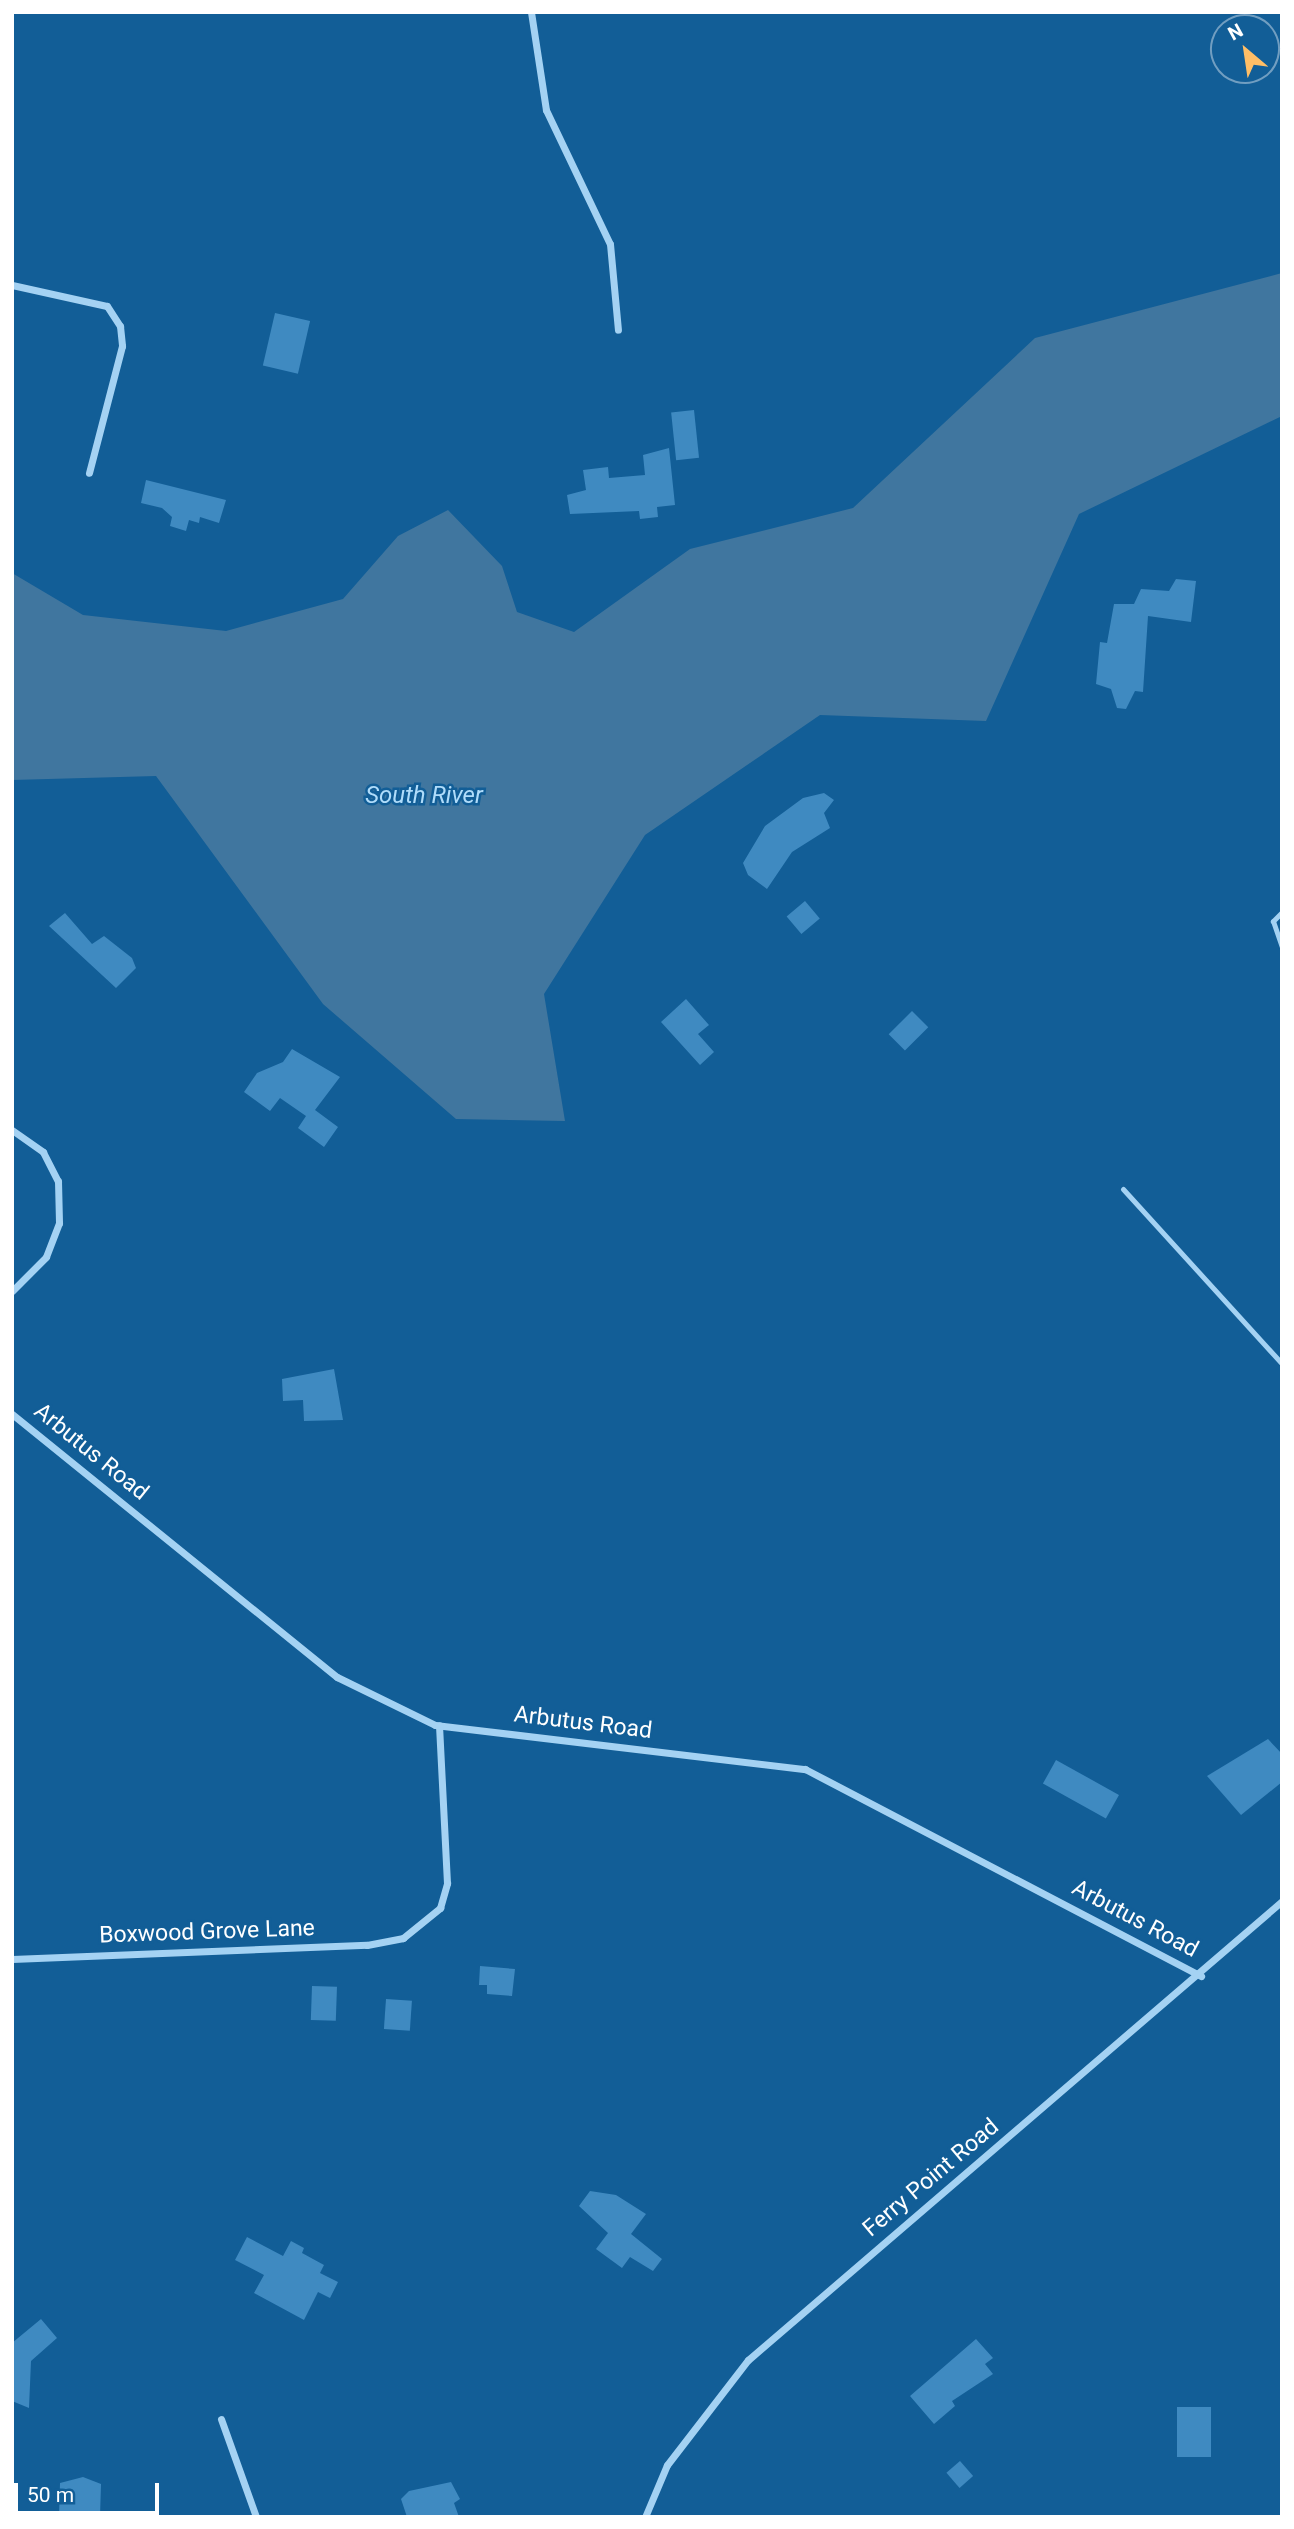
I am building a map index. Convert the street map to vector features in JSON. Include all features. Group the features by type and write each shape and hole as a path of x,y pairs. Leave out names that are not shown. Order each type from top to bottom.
{"street":[{"path":"531,12 546,110 610,244 618,330"},
{"path":"12,285 107,306 120,326 122,346 89,473"},
{"path":"12,1130 43,1152 58,1181 59,1223 46,1257 12,1291"},
{"name":"Arbutus Road","path":"12,1414 337,1677 439,1725 806,1769 1201,1976"},
{"name":"Boxwood Grove Lane","path":"12,1959 368,1945 403,1938 440,1908 447,1883 439,1725"},
{"name":"Ferry Point Road","path":"645,2517 667,2465 748,2360 1201,1976 1282,1901"},
{"path":"221,2419 256,2517"}],"lane":[{"path":"1282,912 1273,921 1282,947"},
{"path":"1123,1189 1282,1364"}],"water":[{"name":"South River","path":"1282,273 1282,416 1079,514 986,721 820,715 645,835 544,994 565,1121 456,1119 323,1004 156,776 12,780 12,573 83,615 226,631 343,599 398,536 448,510 502,566 517,612 574,632 690,549 853,508 1035,338"}],"building":[{"path":"275,313 310,321 298,374 263,366"},
{"path":"694,410 699,458 676,460 671,412"},
{"path":"669,448 675,505 657,507 658,517 640,519 639,511 570,514 567,495 586,490 583,470 608,467 609,478 645,475 643,455"},
{"path":"146,480 226,500 219,523 200,517 199,523 189,520 186,531 170,526 172,517 162,508 141,503"},
{"path":"1176,579 1196,581 1191,622 1148,616 1143,692 1135,691 1126,709 1117,708 1111,689 1096,684 1100,642 1107,643 1114,604 1134,604 1141,589 1169,591"},
{"path":"824,793 834,800 824,813 830,828 792,852 767,889 748,875 743,863 765,826 803,798"},
{"path":"805,901 820,919 801,934 787,916"},
{"path":"65,913 92,944 104,936 132,958 136,968 116,988 49,926"},
{"path":"686,999 709,1025 698,1034 714,1052 700,1065 661,1022"},
{"path":"912,1011 928,1027 905,1051 889,1034"},
{"path":"292,1049 340,1077 315,1110 338,1127 324,1147 298,1128 306,1116 280,1098 270,1111 244,1092 257,1073 283,1062"},
{"path":"334,1369 343,1420 304,1421 303,1400 283,1401 282,1379"},
{"path":"1268,1739 1282,1754 1282,1782 1241,1815 1207,1776"},
{"path":"1056,1760 1119,1795 1106,1819 1043,1784"},
{"path":"480,1966 515,1969 512,1996 487,1994 487,1985 479,1985"},
{"path":"312,1986 337,1987 336,2021 311,2020"},
{"path":"386,1999 412,2001 410,2031 384,2029"},
{"path":"590,2191 616,2195 646,2214 631,2234 662,2259 653,2271 630,2257 622,2268 596,2249 608,2233 579,2206"},
{"path":"247,2237 283,2256 291,2241 304,2248 302,2253 324,2265 320,2273 338,2282 330,2298 318,2292 304,2320 254,2293 264,2275 235,2260"},
{"path":"41,2319 57,2338 31,2361 29,2408 12,2401 12,2343"},
{"path":"976,2339 993,2358 985,2364 993,2374 952,2401 955,2406 934,2424 910,2396"},
{"path":"1177,2407 1211,2407 1211,2457 1177,2457"},
{"path":"960,2461 973,2476 960,2488 946,2473"},
{"path":"83,2477 101,2484 100,2517 59,2517 60,2483"},
{"path":"451,2482 460,2499 454,2503 459,2517 407,2517 401,2499 409,2491"}]}
